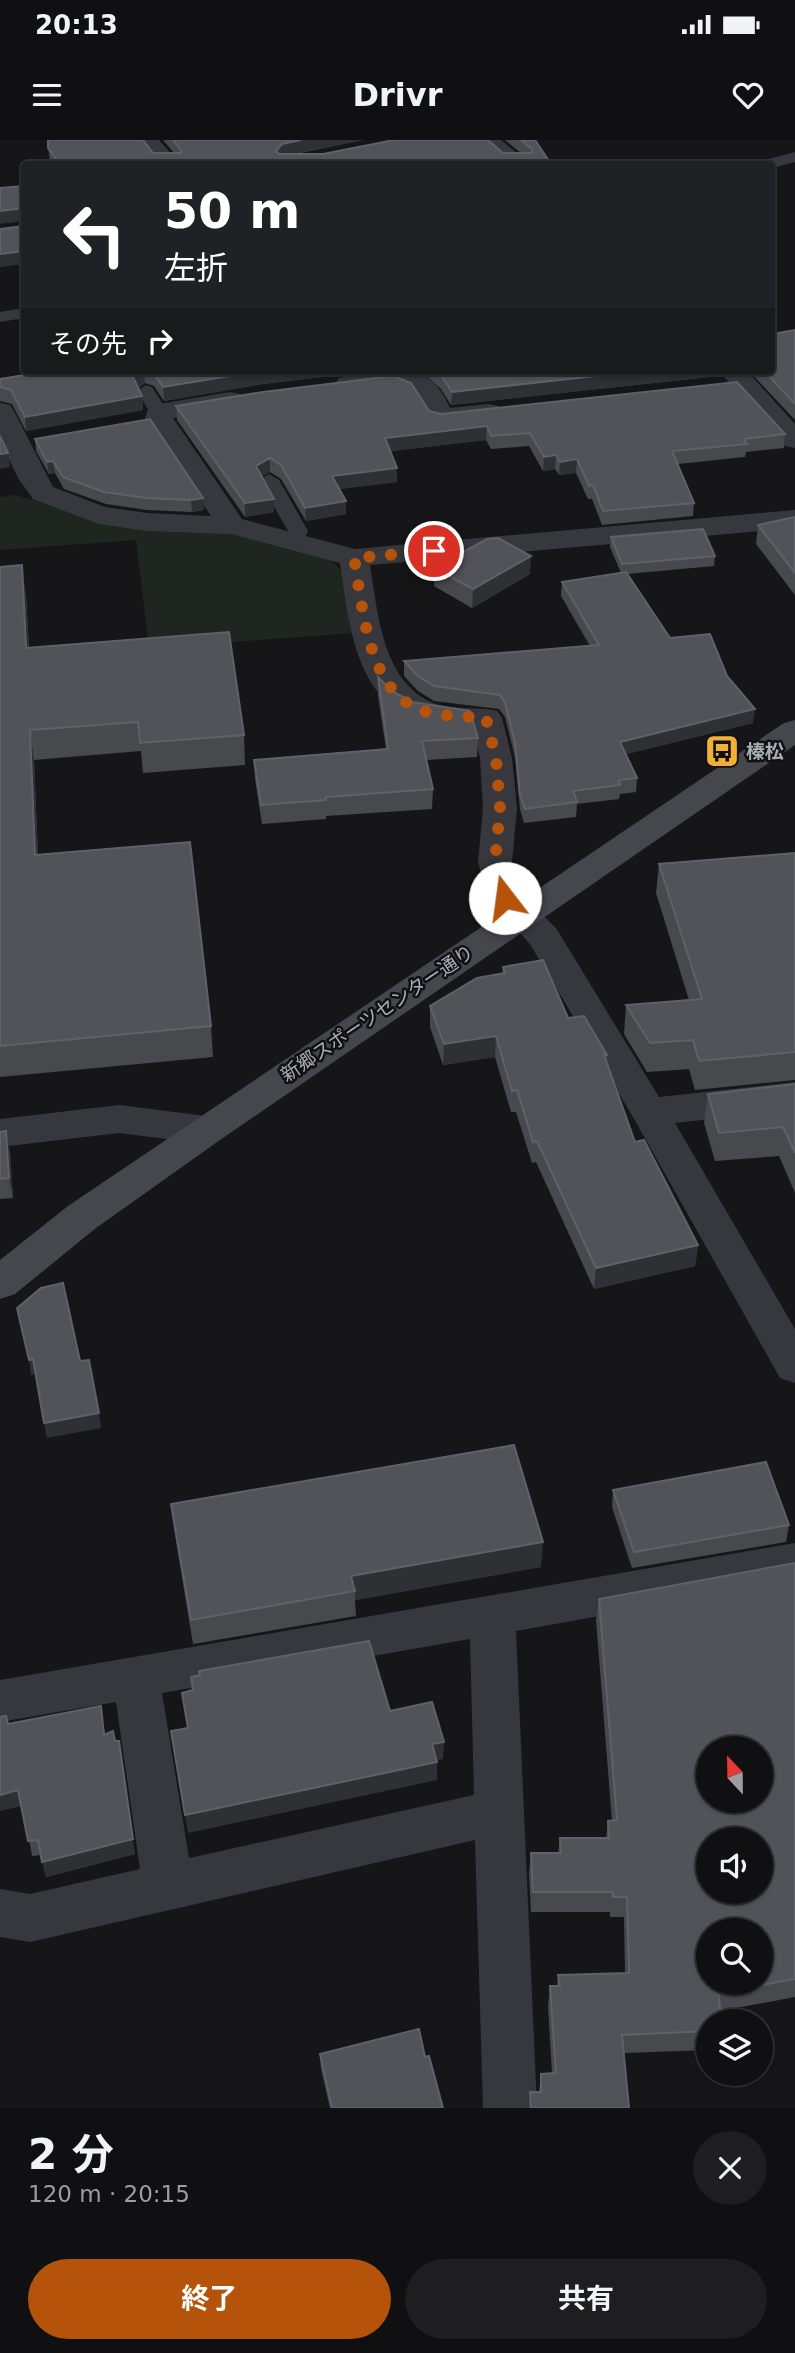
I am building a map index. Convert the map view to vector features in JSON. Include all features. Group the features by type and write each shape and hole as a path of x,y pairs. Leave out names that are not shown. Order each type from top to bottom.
{"street":[{"path":"147,140 165,161"},
{"path":"487,140 514,161"},
{"path":"328,387 393,379 412,380 426,388 441,417 510,410"},
{"path":"731,381 795,440"},
{"path":"232,525 149,411 250,397"},
{"path":"0,411 29,442 32,478 43,493 99,514 147,522 232,525 354,558 795,519"},
{"path":"354,558 372,654 395,692 420,709 486,718 496,758 500,808 495,862 505,898 542,936 649,1112 795,1366"},
{"name":"新郷スポーツセンター通り","path":"0,1283 82,1217 206,1130 795,730"},
{"path":"649,1112 795,1096"},
{"path":"0,1133 119,1119 206,1130"},
{"path":"0,1701 795,1562"},
{"path":"492,1615 510,2108"},
{"path":"136,1677 168,1886"},
{"path":"0,1913 30,1918 499,1812"}],"lane":[{"path":"775,162 795,158"},
{"path":"0,317 21,314"},
{"path":"269,480 298,531 294,542"}],"shaded area":[{"path":"15,495 54,505 223,531 330,559 341,570 355,633 149,648 136,540 0,550 0,497"}],"building":[{"path":"48,140 143,140 153,153 181,153 173,140 301,140 282,144 276,151 279,154 323,154 394,140 488,140 503,153 532,153 532,149 521,140 535,140 549,161 57,161 48,148"},
{"path":"21,186 21,208 0,211 0,188"},
{"path":"21,226 21,251 0,254 0,229"},
{"path":"795,330 795,404 768,375 775,375 775,333"},
{"path":"24,375 136,375 133,377 142,396 25,417 11,390 0,387 0,379"},
{"path":"155,375 236,375 163,387"},
{"path":"441,375 605,375 452,392"},
{"path":"393,376 411,383 429,411 441,414 737,382 785,434 744,439 747,444 672,451 694,503 603,511 593,485 589,486 577,459 560,462 556,455 544,457 530,433 491,436 487,426 385,438 397,468 332,476 346,501 305,508 281,465 270,458 256,466 274,499 245,503 176,406"},
{"path":"150,419 203,498 146,498 104,492 63,477 53,461 47,462 35,439"},
{"path":"0,436 8,453 0,454"},
{"path":"795,517 795,573 758,525"},
{"path":"703,529 715,556 622,564 611,537"},
{"path":"498,538 531,556 473,589 434,568 487,539"},
{"path":"22,565 26,648 229,632 244,735 140,743 138,722 30,730 35,855 190,842 211,1026 0,1046 0,567"},
{"path":"626,572 670,638 710,634 727,676 755,709 620,742 637,778 619,780 620,785 573,791 577,802 525,809 520,795 515,743 505,703 500,695 434,686 418,676 404,661 599,645 562,582"},
{"path":"378,677 392,691 412,702 470,711 478,738 422,741 433,789 261,805 254,760 388,749"},
{"path":"795,853 795,1052 699,1061 693,1040 650,1043 626,1005 702,999 659,864"},
{"path":"543,960 568,1018 584,1016 607,1055 604,1055 635,1142 644,1140 698,1245 596,1268 537,1141 533,1142 517,1090 512,1091 496,1036 444,1044 430,1006 477,978 505,973 503,967"},
{"path":"795,1084 795,1153 783,1127 719,1133 708,1094"},
{"path":"6,1131 9,1178 0,1179 0,1132"},
{"path":"63,1283 80,1361 89,1360 99,1413 44,1423 33,1359 29,1360 17,1308 41,1288"},
{"path":"514,1445 543,1542 351,1576 355,1591 191,1620 171,1504"},
{"path":"766,1462 789,1525 634,1552 613,1490"},
{"path":"795,1563 795,1979 773,1983 773,1918 696,1918 696,1995 718,1995 720,2009 696,2009 696,2032 622,2035 629,2108 531,2108 530,2092 541,2092 541,2074 556,2073 550,1986 560,1986 558,1975 629,1973 627,1897 613,1897 613,1892 533,1892 531,1853 561,1853 560,1838 609,1838 608,1821 617,1820 599,1599"},
{"path":"369,1641 390,1711 432,1702 444,1742 432,1744 437,1762 185,1815 171,1731 188,1728 182,1693 193,1690 191,1677 200,1675 199,1671"},
{"path":"101,1706 104,1735 113,1731 115,1741 119,1741 133,1839 42,1862 38,1840 28,1841 18,1790 0,1795 0,1717 6,1716 8,1724"},
{"path":"419,2029 425,2057 429,2056 443,2108 332,2108 320,2054"}],"place":[{"name":"榛松","path":"722,751"}],"route":[{"path":"434,551 354,558 372,654 395,692 420,709 486,718 496,758 500,808 495,862 505,898"}]}
